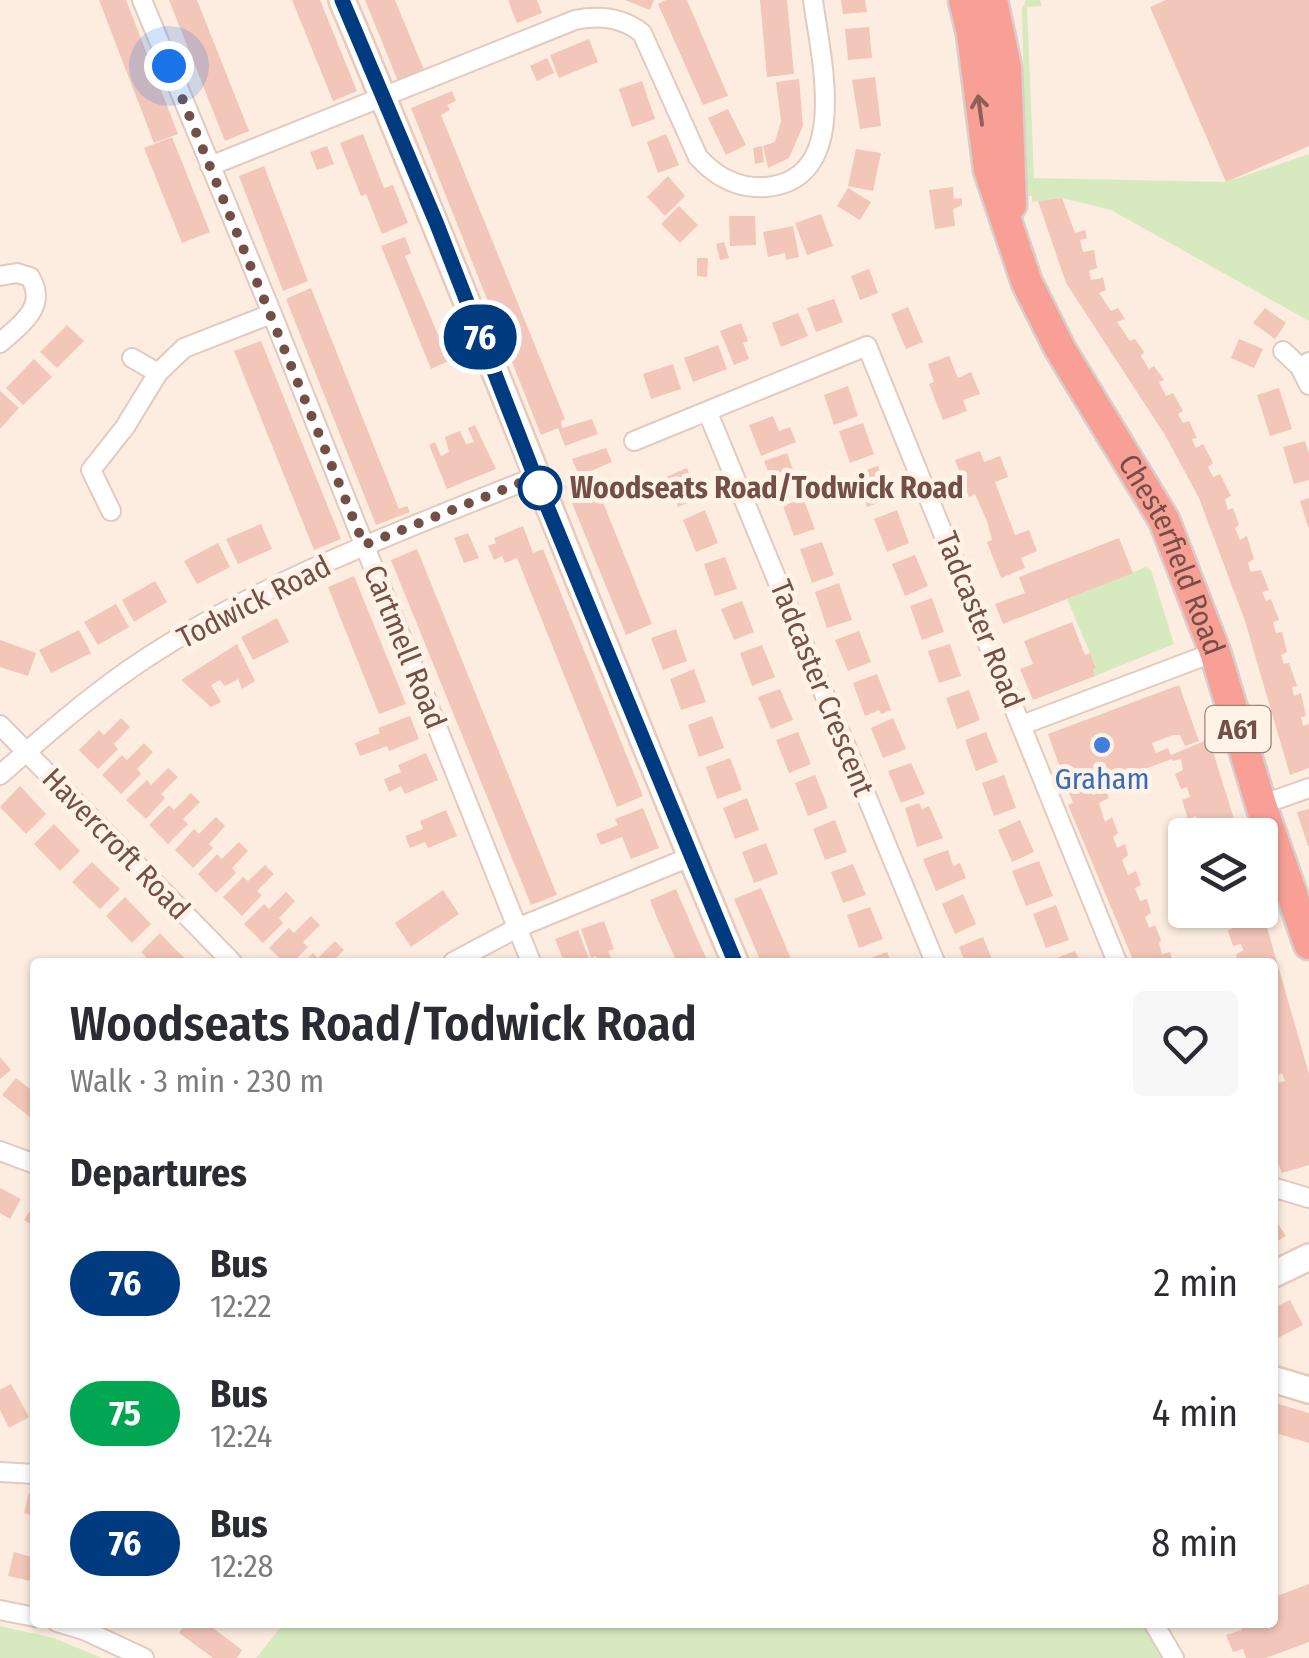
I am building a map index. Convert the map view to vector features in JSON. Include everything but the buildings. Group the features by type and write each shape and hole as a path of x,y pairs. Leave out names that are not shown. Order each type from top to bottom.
{"highway":[{"name":"Chesterfield Road","path":"964,0 989,170 1027,283 1049,330 1164,520 1215,652 1261,805 1309,944"},
{"name":"Chesterfield Road","path":"992,0 1006,68 1012,238"}],"street":[{"name":"Cartmell Road","path":"142,0 529,958"},
{"path":"342,0 733,958"},
{"path":"210,166 575,20 610,18 630,23 642,33 698,157 712,172 731,182 770,187 789,180 806,167 824,132 826,104 813,0"},
{"path":"0,276 17,273 30,277 37,288 38,303 0,343"},
{"path":"111,512 91,470 158,373 184,348 271,314"},
{"name":"Tadcaster Road","path":"634,440 867,346 1115,958"},
{"path":"1283,351 1304,365 1309,385"},
{"path":"132,358 158,373"},
{"name":"Tadcaster Crescent","path":"708,412 933,958"},
{"name":"Todwick Road","path":"0,774 120,677 198,627 364,545 535,477"},
{"path":"1022,725 1215,652"},
{"name":"Havercroft Road","path":"0,725 228,958"},
{"path":"1261,805 1309,788"},
{"path":"461,958 517,928 690,857"},
{"path":"0,1150 30,1162"},
{"path":"1278,1188 1309,1198"},
{"path":"1278,1272 1309,1256"},
{"path":"1278,1381 1309,1390"},
{"path":"0,1472 30,1474"},
{"path":"0,1610 30,1616"},
{"path":"78,1628 144,1658"},
{"path":"1156,1628 1174,1658"}],"green space":[{"path":"1026,0 1040,0 1042,6 1027,7 1034,178 1226,182 1309,154 1309,321 1111,210 1062,198 1032,202 1032,196 1026,196 1022,9"},
{"path":"1146,567 1151,570 1174,644 1095,676 1096,667 1067,599"},
{"path":"0,1626 54,1638 102,1658 0,1658"},
{"path":"280,1628 1146,1628 1164,1658 256,1658"}],"bus line":[{"name":"76","path":"342,0 436,222 535,477 733,958"}],"place":[{"name":"Woodseats Road/Todwick Road","path":"540,488"},
{"name":"Graham","path":"1102,745"}],"route":[{"path":"169,66 364,545 535,477 540,488"}]}
